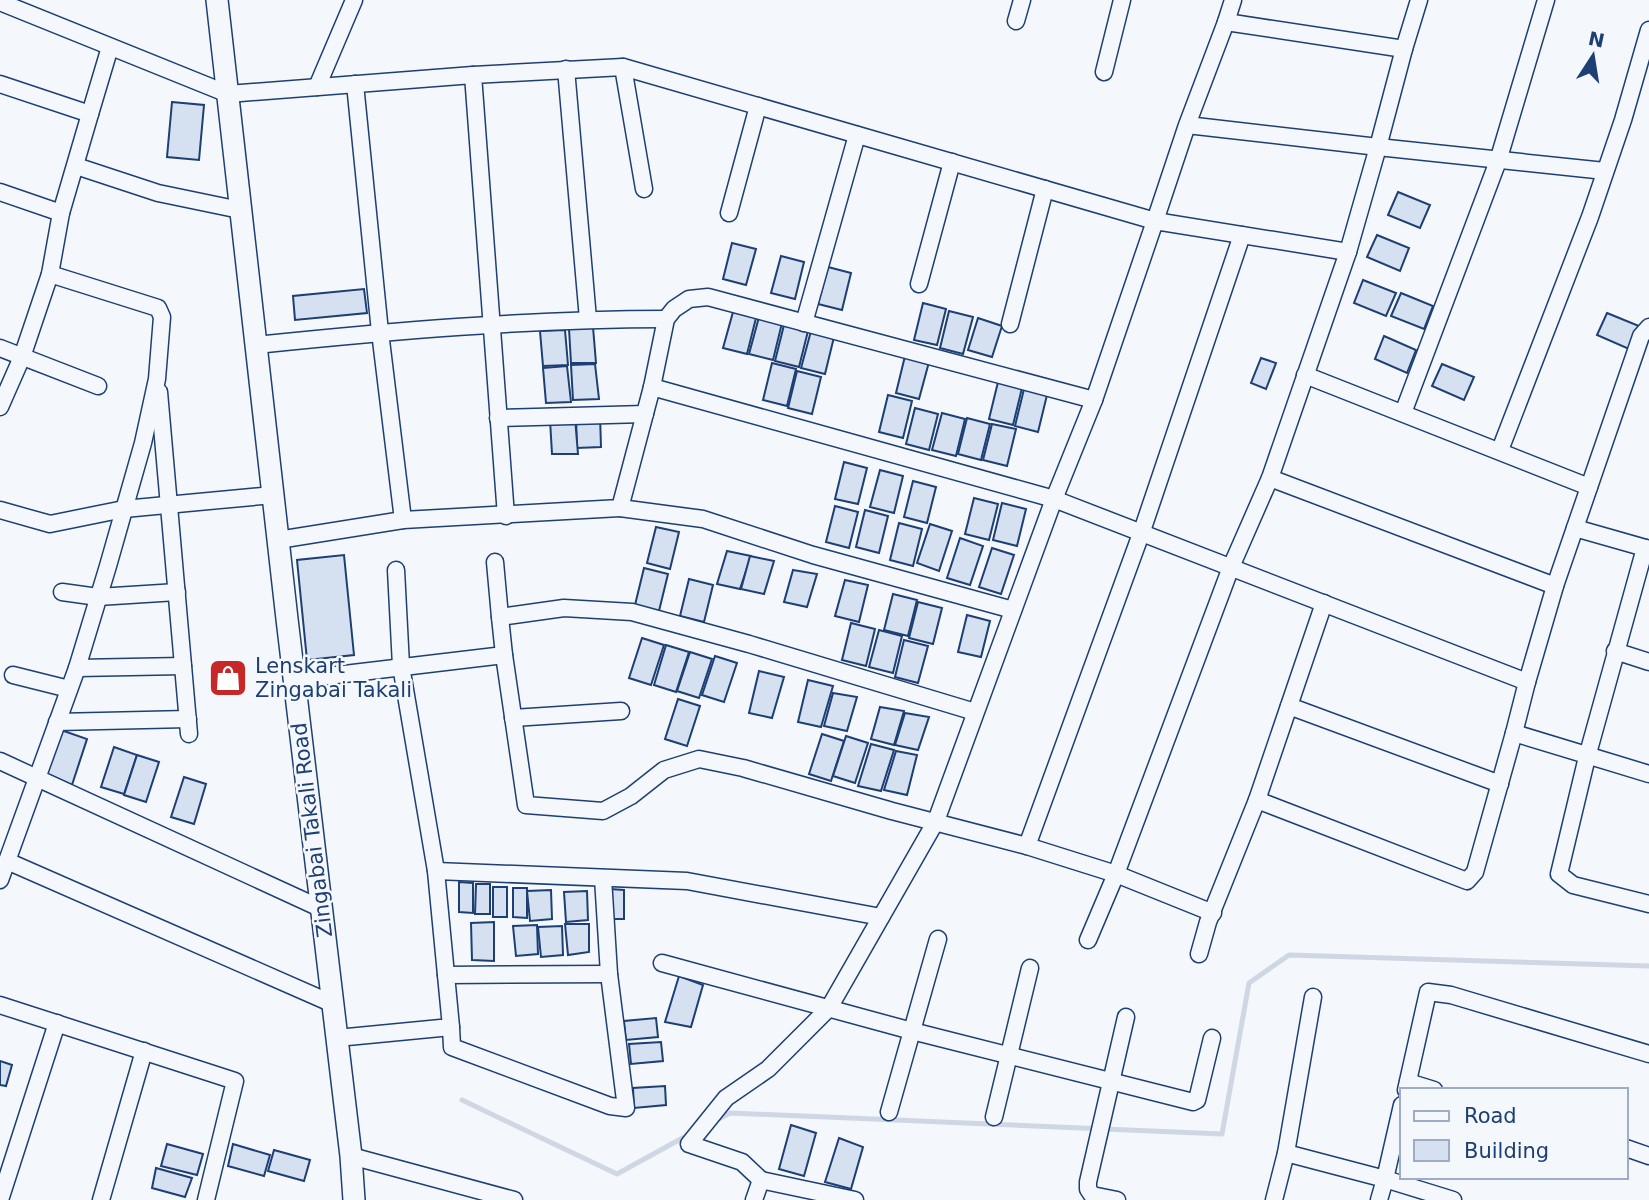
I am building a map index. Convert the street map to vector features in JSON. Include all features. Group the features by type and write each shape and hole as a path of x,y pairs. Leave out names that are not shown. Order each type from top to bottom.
{"street":[{"name":"Zingabai Takali Road","path":"217,0 354,1200"},
{"path":"317,88 354,0"},
{"path":"1016,21 1022,0"},
{"path":"1104,72 1122,0"},
{"path":"855,1200 761,1180 742,1162 689,1144 726,1098 768,1069 829,1008 936,821 1054,499 1094,400 1187,125 1233,0"},
{"path":"1088,940 1116,874 1231,567 1270,478 1348,252 1419,0"},
{"path":"1403,413 1498,161 1546,0"},
{"path":"0,2 228,94 473,75 623,67 1155,221 1348,252"},
{"path":"1226,22 1404,49"},
{"path":"1500,450 1590,217 1623,120 1649,30"},
{"path":"0,407 22,357 50,274 61,213 110,47"},
{"path":"623,67 644,189"},
{"path":"566,69 588,319"},
{"path":"473,75 506,516"},
{"path":"355,84 380,332 403,520"},
{"path":"0,85 90,114"},
{"path":"729,214 758,106"},
{"path":"1187,125 1605,171"},
{"path":"804,323 857,135"},
{"path":"919,284 952,162"},
{"path":"76,166 158,193 240,210"},
{"path":"1010,324 1045,189"},
{"path":"0,192 61,213"},
{"path":"1027,846 1142,531 1242,235"},
{"path":"0,880 77,668 143,443 157,379 162,317 158,308 50,274"},
{"path":"620,508 652,387 666,319 674,309 689,299 708,297 1094,400"},
{"path":"256,345 490,324 588,319 666,319"},
{"path":"1257,800 1467,881 1475,872 1555,586 1641,337 1649,327"},
{"path":"0,348 98,386"},
{"path":"1305,375 1589,486"},
{"path":"57,722 188,726 157,379"},
{"path":"652,387 1054,499 1527,682"},
{"path":"498,418 645,414"},
{"path":"1270,478 1555,586"},
{"path":"0,510 50,524 124,509 273,495"},
{"path":"278,540 403,520 620,508 704,519 813,555 1013,610"},
{"path":"1575,528 1647,549 1615,652 1559,874 1573,885 1649,904"},
{"path":"495,562 504,655 526,805 603,811 631,796 664,770 699,759 743,768 1027,846 1116,874 1213,913"},
{"path":"396,570 401,666 436,872 452,1047 610,1106 626,1108 609,974 603,878"},
{"path":"62,592 98,597 177,592"},
{"path":"1199,954 1257,800 1324,603"},
{"path":"500,617 564,608 632,612 975,712"},
{"path":"1615,652 1649,662"},
{"path":"294,680 504,655"},
{"path":"77,668 183,666"},
{"path":"13,675 69,689"},
{"path":"1289,706 1500,784"},
{"path":"513,719 621,711"},
{"path":"1514,733 1649,774"},
{"path":"0,761 322,909"},
{"path":"7,861 333,1004"},
{"path":"436,872 687,881 881,917"},
{"path":"889,1112 938,939"},
{"path":"662,963 912,1031 1193,1102 1197,1100 1212,1038"},
{"path":"994,1116 1030,968"},
{"path":"446,975 609,974"},
{"path":"1407,1086 1428,992 1451,995 1649,1054"},
{"path":"1274,1200 1286,1153 1313,997"},
{"path":"0,1005 235,1081 206,1200"},
{"path":"1117,1200 1092,1195 1088,1189 1094,1150 1126,1017"},
{"path":"0,1200 57,1023"},
{"path":"337,1038 452,1027"},
{"path":"101,1200 144,1051"},
{"path":"1379,1200 1400,1114"},
{"path":"1628,1149 1649,1156"},
{"path":"1286,1153 1453,1200"},
{"path":"351,1156 478,1195 513,1200"},
{"path":"754,1200 761,1180"}],"building":[{"path":"172,102 204,105 199,160 167,157"},
{"path":"1398,192 1430,205 1420,228 1388,215"},
{"path":"1377,235 1409,248 1400,271 1367,257"},
{"path":"732,243 756,249 746,285 723,279"},
{"path":"781,256 804,262 795,299 771,293"},
{"path":"828,267 851,273 842,310 818,304"},
{"path":"1363,280 1396,293 1386,316 1354,303"},
{"path":"364,289 367,313 295,320 293,296"},
{"path":"1401,293 1433,306 1424,329 1391,316"},
{"path":"923,303 946,309 937,345 914,340"},
{"path":"949,311 973,317 963,354 940,348"},
{"path":"733,312 756,318 747,354 723,348"},
{"path":"1607,313 1639,326 1629,349 1597,335"},
{"path":"759,317 782,323 773,360 749,354"},
{"path":"978,318 1002,326 992,357 968,350"},
{"path":"784,325 808,331 799,367 775,361"},
{"path":"593,327 596,363 571,363 569,329"},
{"path":"565,330 568,365 543,366 540,331"},
{"path":"811,331 834,337 825,374 801,368"},
{"path":"1384,336 1416,350 1407,373 1375,359"},
{"path":"905,356 929,362 919,399 896,393"},
{"path":"1261,358 1276,363 1266,389 1251,383"},
{"path":"772,363 796,369 787,406 763,400"},
{"path":"595,364 599,399 573,400 571,365"},
{"path":"1442,364 1474,377 1464,400 1432,386"},
{"path":"567,366 571,402 546,403 543,368"},
{"path":"797,371 821,377 812,414 788,408"},
{"path":"998,382 1022,388 1013,425 989,419"},
{"path":"1024,389 1047,395 1038,432 1015,426"},
{"path":"888,395 912,401 903,438 879,432"},
{"path":"915,408 938,414 929,450 906,444"},
{"path":"942,413 965,419 956,456 932,450"},
{"path":"600,415 601,447 577,448 576,417"},
{"path":"575,418 578,454 552,454 550,420"},
{"path":"967,418 990,424 981,460 958,454"},
{"path":"992,424 1016,429 1007,466 983,460"},
{"path":"844,462 867,468 858,504 835,499"},
{"path":"880,470 903,476 894,513 870,507"},
{"path":"913,481 936,487 927,523 904,517"},
{"path":"974,498 998,504 989,540 965,534"},
{"path":"1002,503 1026,509 1017,546 993,540"},
{"path":"835,506 858,512 849,548 826,542"},
{"path":"865,510 888,516 879,553 856,547"},
{"path":"899,523 922,529 913,566 890,560"},
{"path":"930,524 952,531 939,571 917,563"},
{"path":"656,527 679,532 670,569 647,563"},
{"path":"960,538 983,546 970,585 947,578"},
{"path":"992,548 1014,555 1001,594 979,587"},
{"path":"727,551 751,556 740,589 717,584"},
{"path":"344,555 354,655 307,660 297,560"},
{"path":"750,556 774,561 764,594 741,589"},
{"path":"644,568 668,574 659,611 635,605"},
{"path":"793,570 817,574 807,607 784,602"},
{"path":"689,579 713,585 704,622 680,616"},
{"path":"845,580 868,585 859,622 835,616"},
{"path":"893,594 917,600 908,636 884,630"},
{"path":"918,602 942,608 933,644 909,638"},
{"path":"967,615 990,621 981,657 958,652"},
{"path":"851,623 875,629 866,666 842,660"},
{"path":"879,630 902,636 893,673 869,667"},
{"path":"642,638 664,645 651,685 629,678"},
{"path":"904,640 928,646 918,683 895,677"},
{"path":"666,645 689,652 676,692 654,685"},
{"path":"690,652 712,659 699,698 677,691"},
{"path":"715,656 737,663 724,702 702,695"},
{"path":"759,671 784,677 772,718 749,713"},
{"path":"808,680 833,686 821,727 798,722"},
{"path":"833,693 857,697 847,731 824,726"},
{"path":"678,699 700,706 687,746 665,739"},
{"path":"880,707 904,711 894,745 871,739"},
{"path":"905,713 929,717 918,750 895,745"},
{"path":"61,730 87,739 72,785 45,773"},
{"path":"822,734 844,741 831,781 809,774"},
{"path":"846,736 868,743 855,783 833,776"},
{"path":"871,744 894,750 881,791 858,786"},
{"path":"114,747 137,755 124,794 101,787"},
{"path":"896,751 917,755 907,795 884,790"},
{"path":"137,755 159,762 146,802 124,795"},
{"path":"184,777 206,784 194,824 171,817"},
{"path":"459,882 473,883 473,913 459,912"},
{"path":"476,884 490,884 490,914 475,914"},
{"path":"493,887 507,887 507,917 493,917"},
{"path":"513,888 527,888 527,918 513,917"},
{"path":"610,889 624,890 624,919 610,919"},
{"path":"551,890 552,919 530,921 527,891"},
{"path":"587,891 588,920 566,922 564,892"},
{"path":"494,922 494,961 472,960 471,923"},
{"path":"565,924 589,924 589,952 568,955"},
{"path":"537,925 538,954 516,956 513,926"},
{"path":"562,926 563,955 541,957 538,927"},
{"path":"679,976 703,985 691,1027 665,1022"},
{"path":"656,1018 658,1037 626,1040 624,1021"},
{"path":"661,1042 663,1061 631,1064 629,1044"},
{"path":"0,1061 12,1065 6,1086 0,1085"},
{"path":"665,1086 666,1105 634,1108 633,1088"},
{"path":"791,1125 816,1133 804,1176 779,1169"},
{"path":"839,1138 863,1147 851,1189 825,1182"},
{"path":"167,1144 203,1154 197,1175 161,1166"},
{"path":"233,1144 270,1155 264,1176 228,1166"},
{"path":"274,1150 310,1160 304,1181 268,1171"},
{"path":"156,1168 192,1178 185,1197 152,1188"}],"waterway":[{"path":"715,1121 730,1113 1222,1134 1249,983 1289,955 1649,966"},
{"path":"462,1100 617,1174 688,1135"}],"place":[{"name":"Lenskart Zingabai Takali","path":"228,678"}]}
